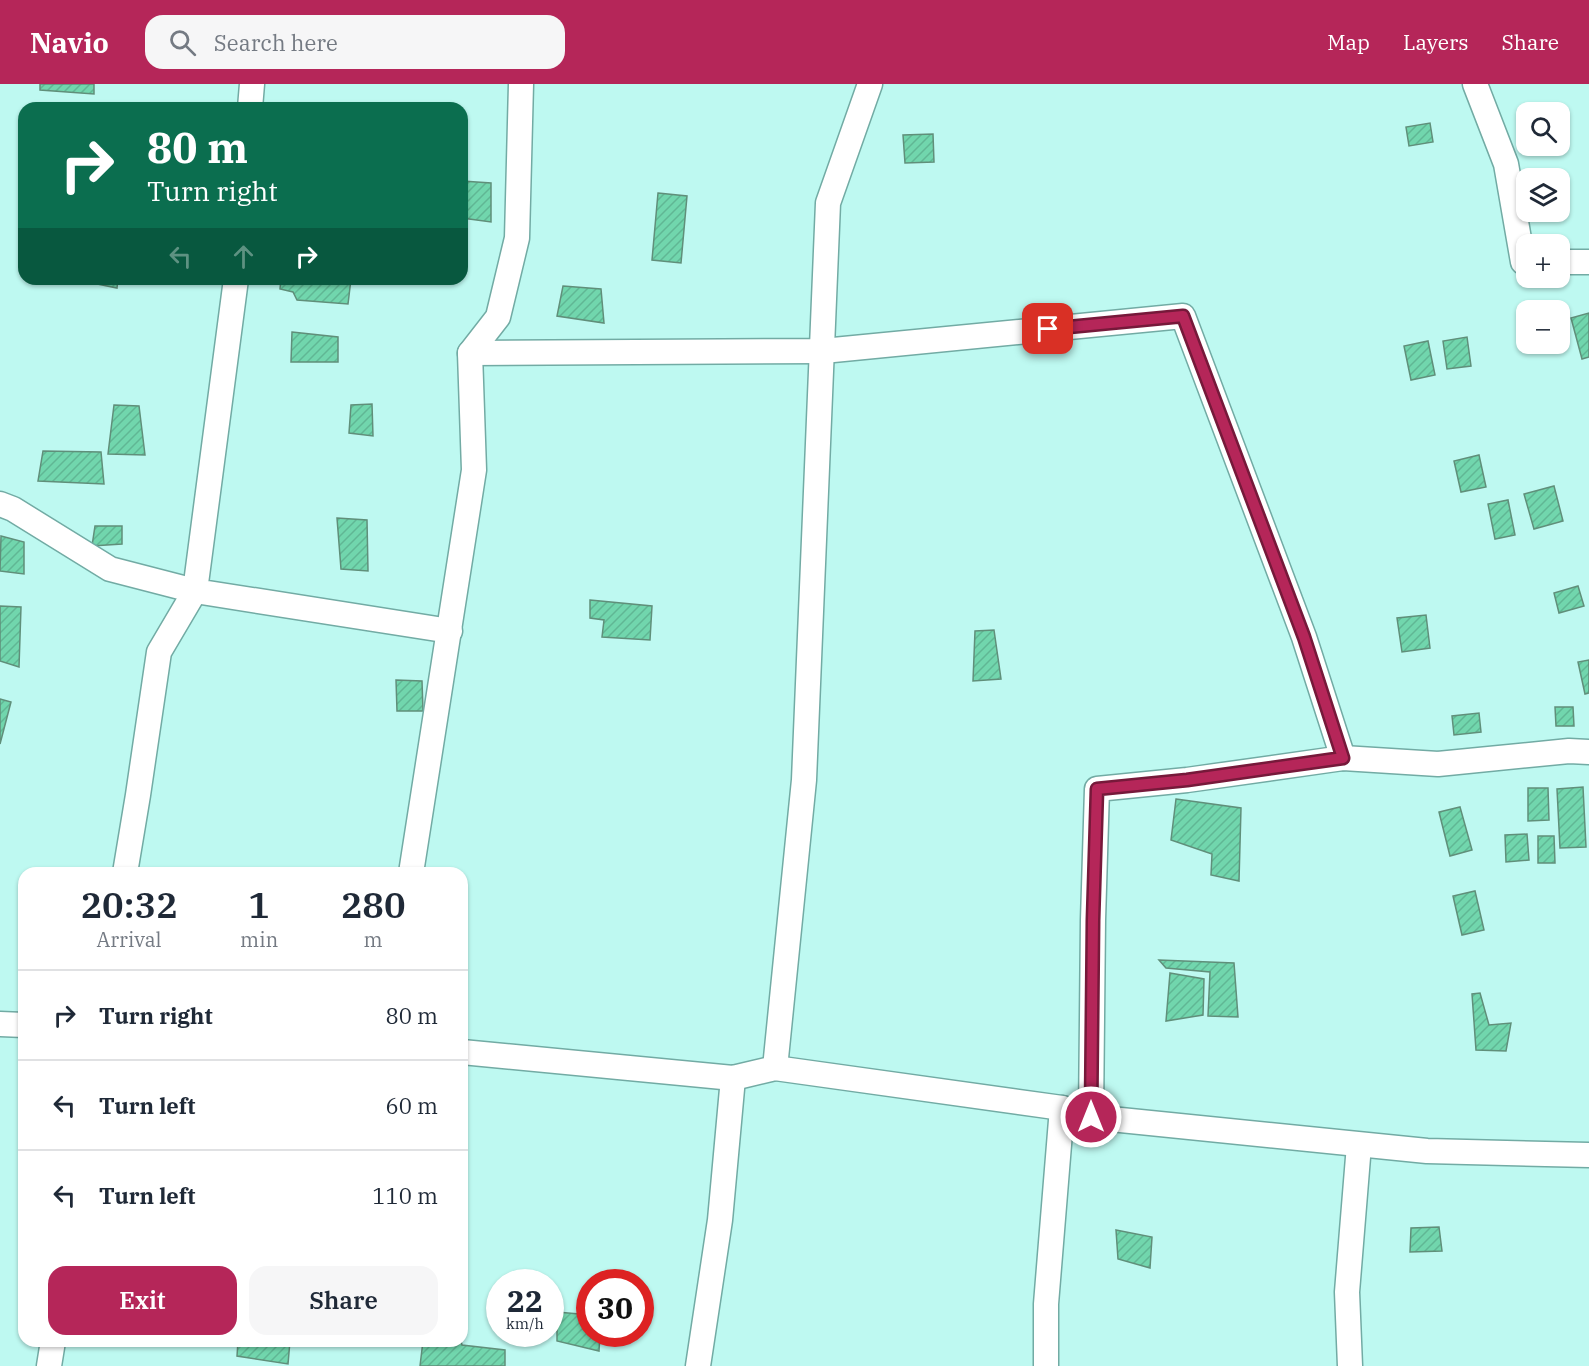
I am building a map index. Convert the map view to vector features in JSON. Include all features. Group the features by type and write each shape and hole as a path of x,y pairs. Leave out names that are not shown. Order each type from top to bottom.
{"street":[{"path":"250,102 252,84"},
{"path":"412,867 474,470 470,353 498,317 517,238 521,84"},
{"path":"775,1068 804,780 828,203 870,84"},
{"path":"1475,84 1506,164 1518,234"},
{"path":"1570,262 1589,262"},
{"path":"126,867 159,652 195,591 235,285"},
{"path":"470,353 823,351 1183,316 1304,637 1343,758"},
{"path":"0,504 13,509 110,569 195,591 450,631"},
{"path":"1091,1117 1097,789 1187,780 1343,758 1438,764 1569,751 1589,752"},
{"path":"0,1024 18,1025"},
{"path":"468,1053 733,1077 775,1068 1062,1108 1091,1117 1426,1151 1589,1155"},
{"path":"698,1366 720,1220 733,1077"},
{"path":"1046,1366 1046,1304 1062,1108"},
{"path":"1350,1366 1347,1292 1359,1144"},
{"path":"49,1366 52,1347"}],"building":[{"path":"40,84 94,84 94,94 40,90"},
{"path":"1430,123 1433,142 1409,146 1406,127"},
{"path":"933,134 934,162 905,163 903,135"},
{"path":"468,181 491,183 491,222 468,219"},
{"path":"658,193 687,196 681,263 652,260"},
{"path":"102,285 117,285 117,288"},
{"path":"280,285 350,285 348,304 297,300 293,292 280,289"},
{"path":"563,286 601,289 604,323 557,316"},
{"path":"1589,313 1589,357 1582,359 1571,318"},
{"path":"292,332 338,337 338,362 291,362"},
{"path":"1467,337 1471,366 1447,369 1443,341"},
{"path":"1428,341 1435,375 1411,380 1404,346"},
{"path":"372,404 373,436 349,433 351,405"},
{"path":"114,405 139,406 145,455 108,454"},
{"path":"43,451 101,452 104,484 38,481"},
{"path":"1479,455 1486,487 1461,492 1454,461"},
{"path":"1554,486 1563,521 1534,529 1524,494"},
{"path":"1508,500 1515,535 1495,539 1488,504"},
{"path":"337,518 367,520 368,571 341,569"},
{"path":"95,526 122,526 122,544 92,546"},
{"path":"1,536 24,542 24,574 0,571"},
{"path":"1578,586 1584,606 1559,613 1554,593"},
{"path":"590,600 652,606 650,640 602,637 604,620 590,618"},
{"path":"0,606 21,607 19,667 0,661"},
{"path":"1426,615 1430,648 1402,652 1397,618"},
{"path":"994,630 1001,679 973,681 975,631"},
{"path":"1589,660 1589,693 1585,694 1578,662"},
{"path":"396,680 422,681 423,711 397,711"},
{"path":"0,699 11,702 0,744"},
{"path":"1555,707 1573,707 1574,726 1556,726"},
{"path":"1479,713 1481,732 1454,735 1452,716"},
{"path":"1583,787 1586,847 1560,848 1557,789"},
{"path":"1528,788 1548,788 1549,820 1528,821"},
{"path":"1176,799 1241,808 1239,881 1211,875 1212,854 1171,840"},
{"path":"1460,807 1472,850 1450,856 1439,812"},
{"path":"1527,834 1529,860 1506,862 1505,835"},
{"path":"1538,836 1554,836 1555,863 1538,863"},
{"path":"1475,891 1484,930 1462,935 1453,896"},
{"path":"1159,960 1234,963 1238,1017 1208,1016 1210,972 1166,968"},
{"path":"1170,973 1204,979 1203,1015 1166,1021"},
{"path":"1480,993 1489,1025 1511,1023 1506,1051 1476,1050 1472,994"},
{"path":"1439,1227 1442,1251 1410,1252 1411,1228"},
{"path":"1116,1230 1152,1237 1150,1268 1118,1259"},
{"path":"564,1313 576,1314 576,1346 564,1343"},
{"path":"468,1346 505,1350 505,1366 420,1366 422,1347"},
{"path":"238,1347 289,1347 288,1364 237,1356"},
{"path":"582,1347 599,1347 599,1351"}],"route":[{"path":"1048,329 1183,316 1304,637 1343,758 1187,780 1097,789 1091,1117"}]}
